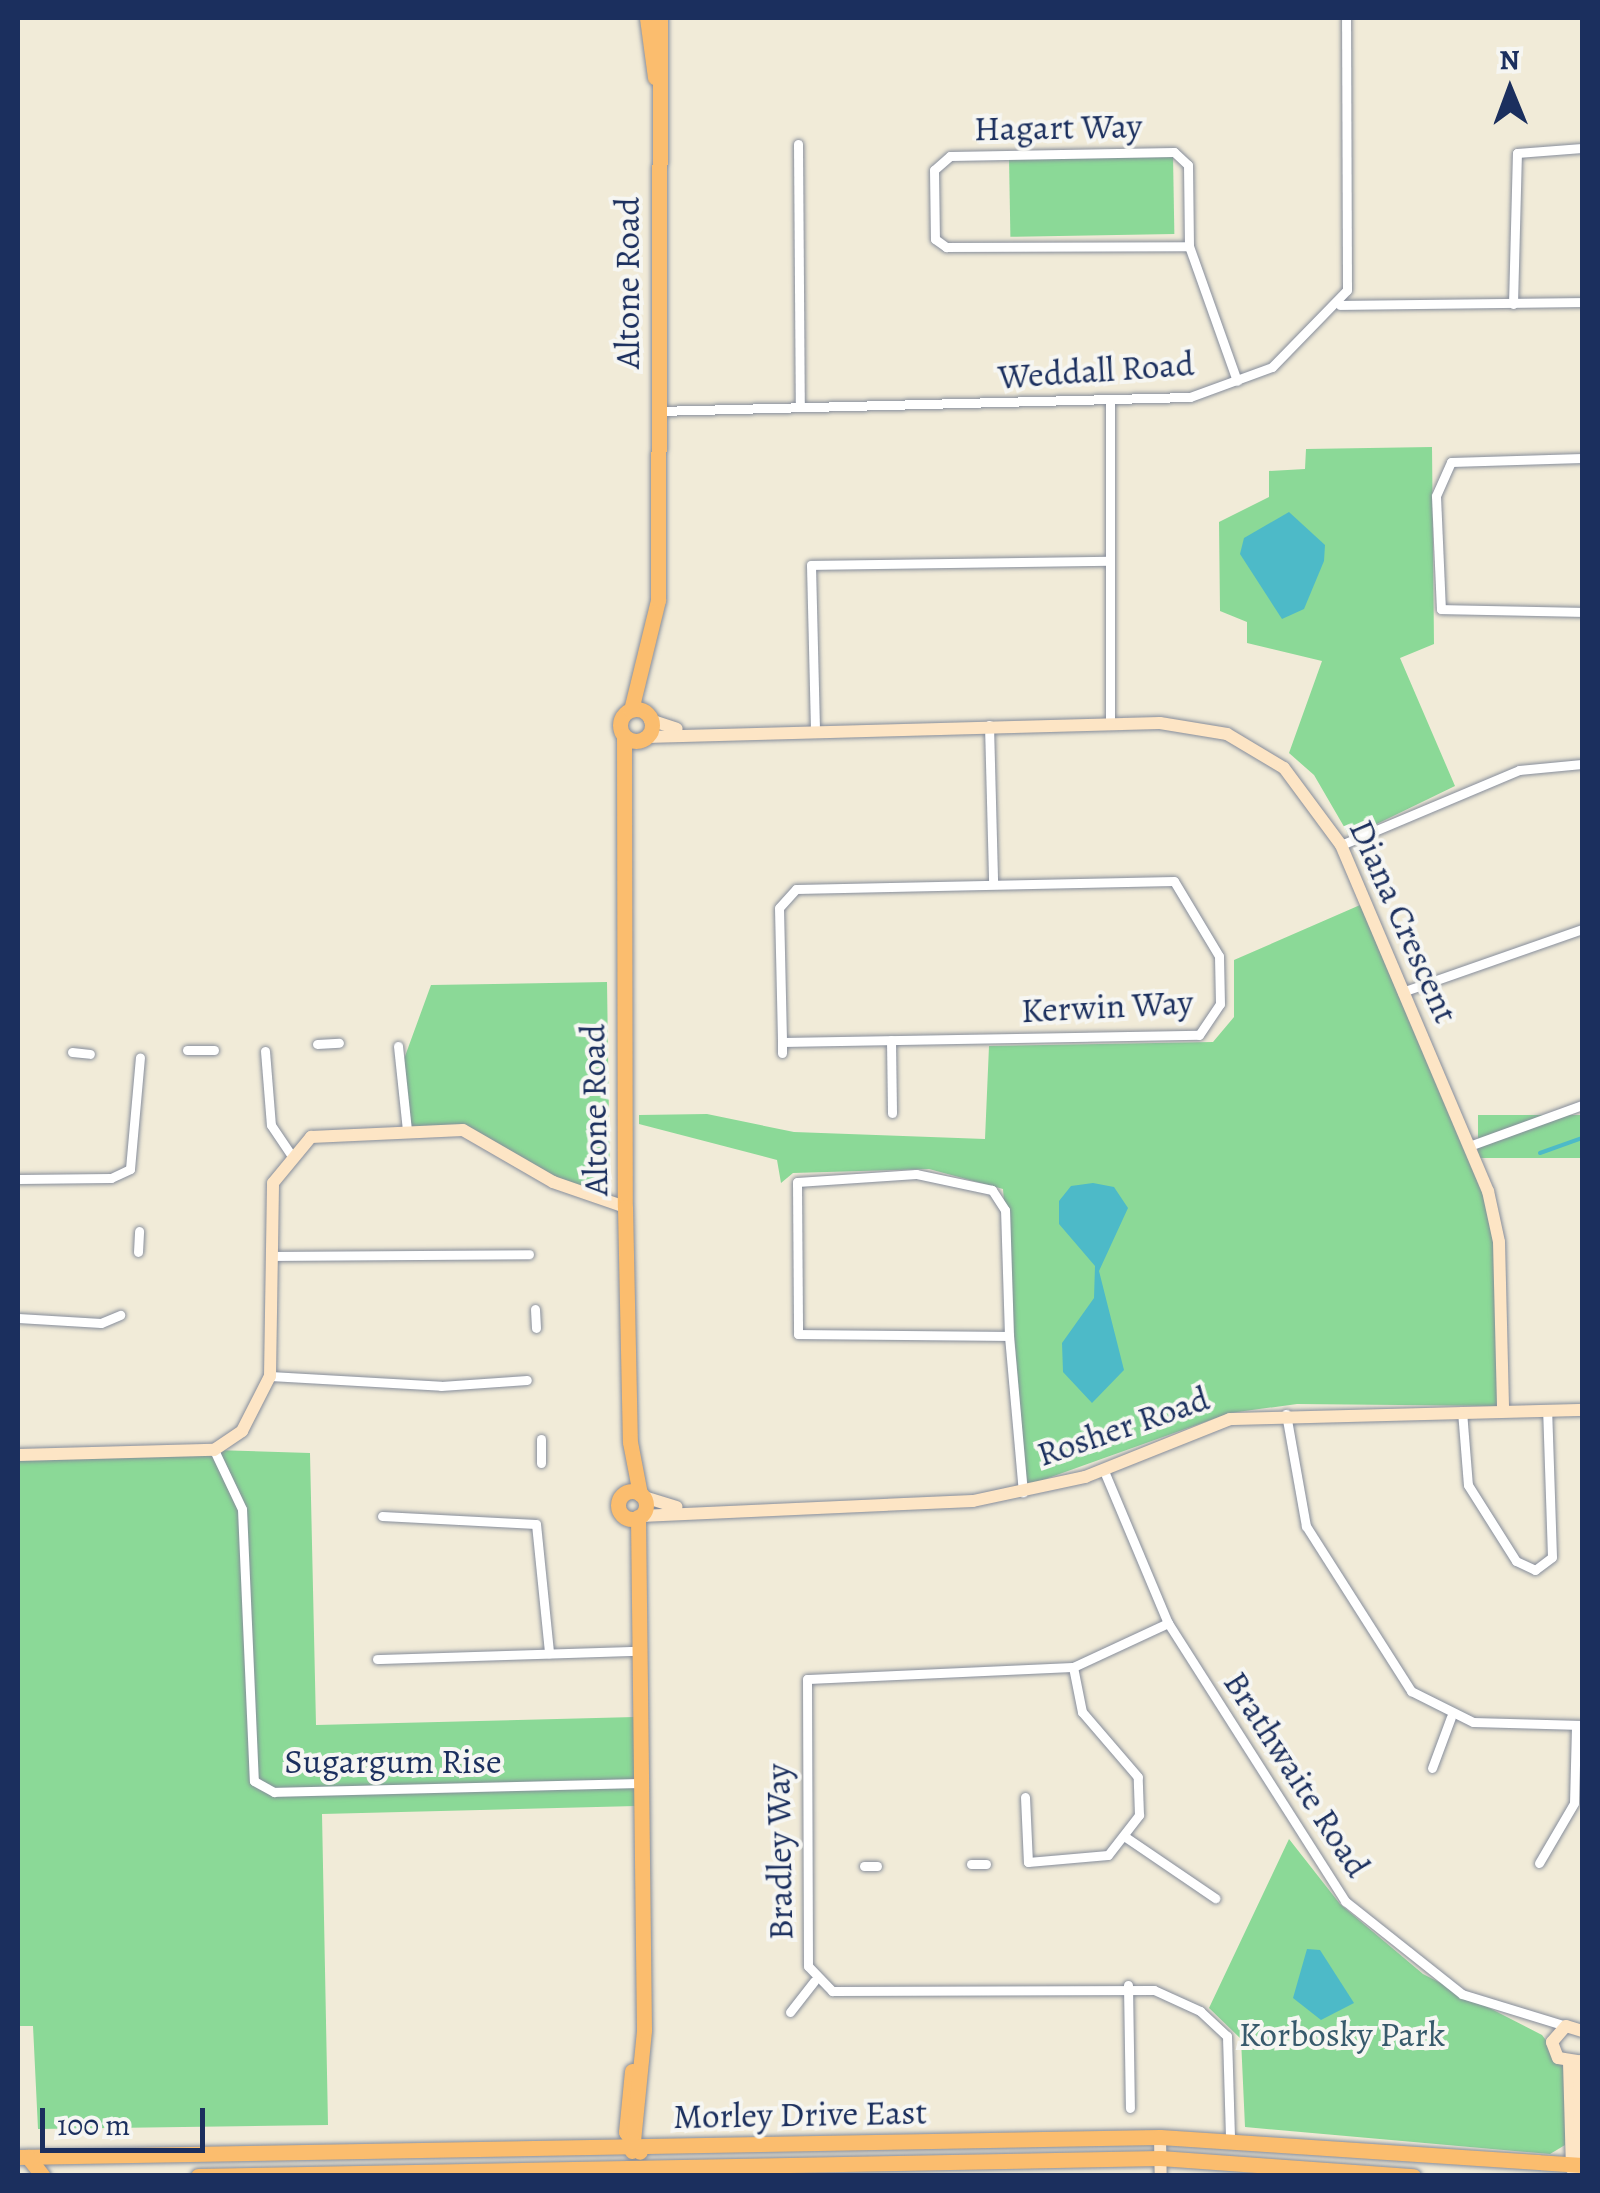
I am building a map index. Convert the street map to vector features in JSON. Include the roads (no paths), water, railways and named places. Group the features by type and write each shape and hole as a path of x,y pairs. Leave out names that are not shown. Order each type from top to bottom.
{"main road":[{"name":"Altone Road","path":"647,18 655,78"},
{"name":"Altone Road","path":"626,776 645,738 644,666 658,600 655,78 660,18"},
{"name":"Altone Road","path":"634,1516 622,1495 630,1442 619,834 626,776 620,722 642,714"},
{"path":"624,736 645,738"},
{"name":"Altone Road","path":"630,1442 642,1495 634,1516"},
{"path":"622,1495 642,1495"},
{"path":"634,1516 638,1947 626,2132 635,2147 680,2166"},
{"name":"Morley Drive East","path":"23,2157 1160,2137 1230,2139 1577,2169"},
{"path":"602,2168 635,2147"},
{"path":"23,2157 43,2176"},
{"name":"Morley Drive East","path":"198,2176 1160,2158 1413,2176"}],"street":[{"path":"1346,18 1340,305 1582,302"},
{"path":"798,144 800,407"},
{"path":"1513,304 1517,153 1582,148"},
{"name":"Hagart Way","path":"1189,246 946,246 936,240 934,170 950,156 1174,152 1188,165 1189,246 1237,381"},
{"name":"Weddall Road","path":"658,411 1110,403 1190,397 1272,367 1340,305"},
{"path":"1110,403 1106,560 1110,722"},
{"path":"1582,458 1451,462 1436,496 1441,609 1582,612"},
{"path":"815,728 811,565 1106,560"},
{"name":"Diana Crescent","path":"642,714 685,731"},
{"name":"Diana Crescent","path":"645,738 685,731 1110,722 1193,726 1263,752 1310,795 1341,845 1472,1145 1499,1242 1502,1410"},
{"path":"989,725 993,882"},
{"path":"1341,845 1520,770 1582,764"},
{"name":"Kerwin Way","path":"782,1042 1210,1030 1220,1004 1218,956 1180,884 993,882 815,886 786,896 782,1042 782,1054"},
{"path":"1402,992 1582,929"},
{"path":"891,1040 892,1113"},
{"path":"318,1044 339,1042"},
{"path":"398,1046 406,1130"},
{"path":"187,1050 214,1050"},
{"path":"265,1051 270,1125 290,1153"},
{"path":"72,1052 90,1054"},
{"path":"18,1179 126,1173 136,1158 140,1057"},
{"path":"1472,1145 1582,1105"},
{"path":"18,1455 214,1450 256,1414 270,1376 273,1182 290,1153 327,1132 406,1130 477,1134 553,1182 625,1199"},
{"path":"1010,1336 804,1338 794,1325 796,1182 916,1174 992,1190 1005,1210 1010,1336 1023,1492"},
{"path":"138,1252 139,1231"},
{"path":"271,1256 529,1254"},
{"path":"535,1309 536,1328"},
{"path":"18,1318 101,1323 120,1314"},
{"path":"270,1376 441,1386 527,1380"},
{"path":"1462,1410 1468,1485 1516,1561 1535,1570 1552,1556 1548,1410"},
{"name":"Rosher Road","path":"634,1516 1023,1492 1104,1470 1230,1418 1582,1410"},
{"path":"1286,1414 1306,1526 1394,1672 1451,1716 1579,1725 1574,1803 1538,1863"},
{"path":"540,1439 541,1463"},
{"name":"Sugargum Rise","path":"214,1450 242,1509 254,1781 274,1792 634,1783"},
{"name":"Brathwaite Road","path":"1104,1470 1168,1623 1345,1901 1433,1976 1538,2020 1576,2025"},
{"name":"Rosher Road","path":"642,1495 684,1510"},
{"path":"382,1516 536,1524 548,1653"},
{"name":"Bradley Way","path":"1168,1623 1073,1668 808,1680 814,1981 832,1990 1128,1985 1200,2010 1227,2036 1230,2139"},
{"path":"376,1659 634,1651"},
{"path":"1025,1797 1028,1862 1094,1858 1127,1838 1140,1815 1138,1776 1082,1712 1073,1668"},
{"path":"1432,1768 1451,1716"},
{"path":"1127,1838 1215,1898"},
{"path":"971,1864 986,1864"},
{"path":"864,1866 876,1866"},
{"path":"790,2012 814,1981"},
{"path":"1128,1985 1130,2108"},
{"name":"Brathwaite Road","path":"1538,2020 1553,2036"},
{"path":"1576,2025 1553,2036 1554,2053 1577,2060 1577,2169"},
{"path":"1160,2137 1161,2176"}],"water":[{"path":"1289,512 1325,545 1324,561 1304,609 1282,619 1240,554 1244,538"},
{"path":"1093,1183 1114,1187 1128,1208 1099,1271 1124,1370 1092,1403 1063,1372 1062,1343 1094,1298 1095,1266 1059,1224 1059,1201 1071,1186"},
{"path":"1307,1949 1320,1950 1354,2003 1321,2020 1293,1998"}],"waterway":[{"path":"1540,1153 1582,1138"}],"park label":[{"name":"Korbosky Park","path":"1342,2034"}]}
